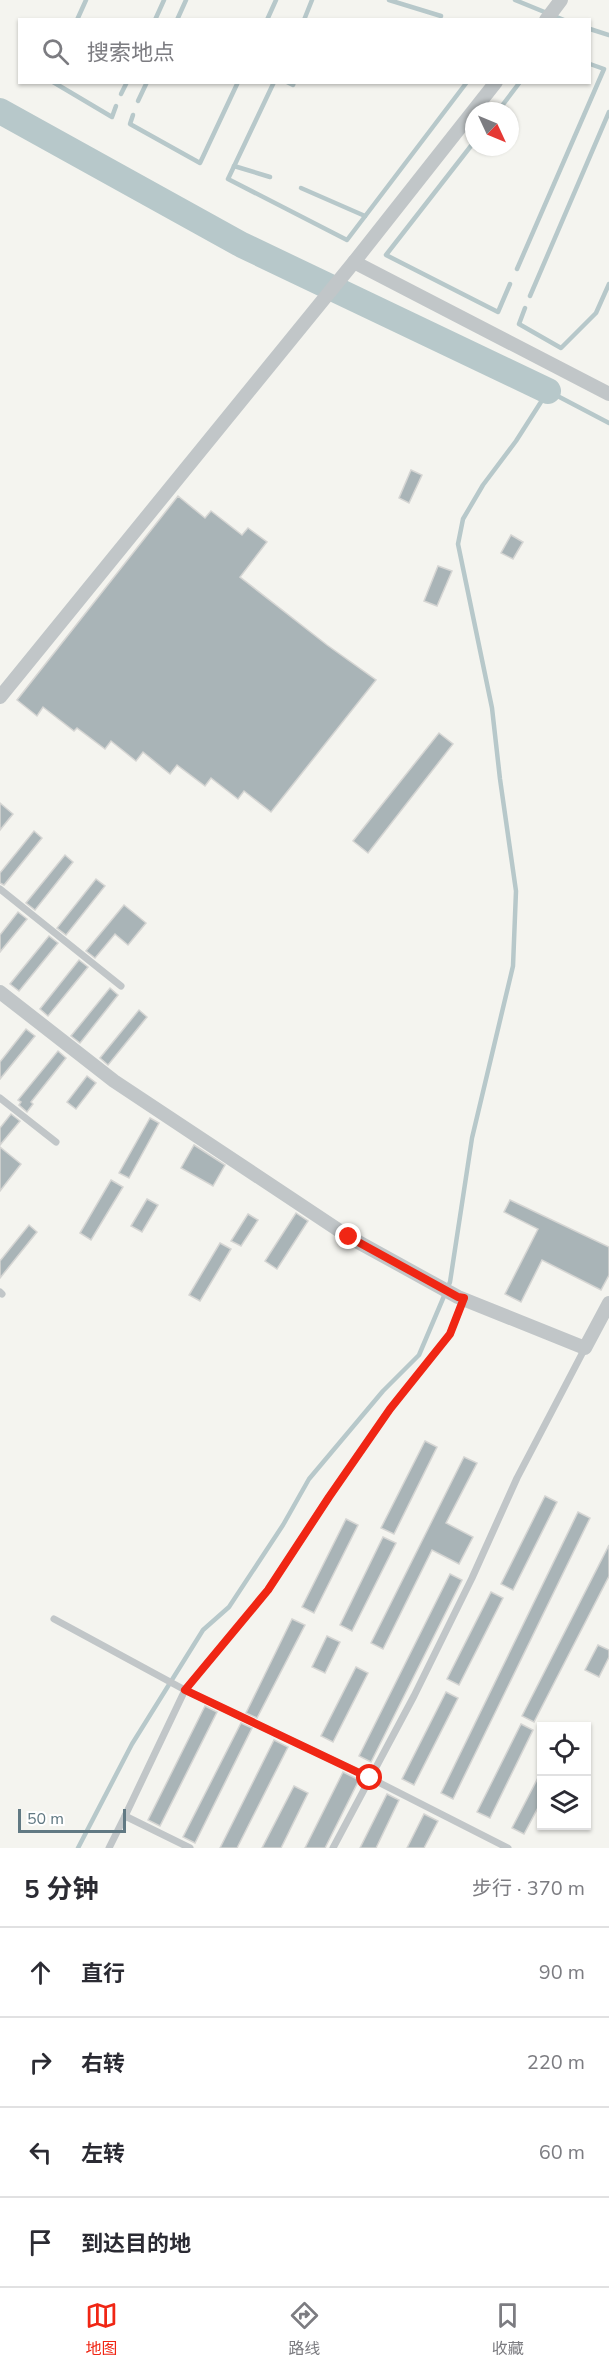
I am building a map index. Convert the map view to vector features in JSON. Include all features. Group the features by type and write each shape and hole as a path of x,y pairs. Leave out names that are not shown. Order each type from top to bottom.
{"street":[{"path":"548,18 561,0"},
{"path":"0,697 325,298 494,84"},
{"path":"354,262 609,394"},
{"path":"0,992 114,1082 349,1237 461,1297 585,1348 609,1303"}],"lane":[{"path":"0,889 121,986"},
{"path":"0,1098 56,1142"},
{"path":"110,1848 183,1688 268,1590 390,1409 450,1334 461,1297"},
{"path":"333,1848 462,1599 517,1478 585,1348"},
{"path":"54,1619 183,1688 370,1778 508,1848"},
{"path":"125,1816 190,1848"}],"building":[{"path":"411,470 422,475 409,503 399,498"},
{"path":"178,496 205,518 211,511 242,535 248,528 267,542 240,577 376,680 271,812 244,791 238,799 211,778 205,786 177,765 170,774 143,752 136,761 111,741 105,749 77,728 74,731 43,707 37,716 17,700"},
{"path":"511,535 523,542 513,559 501,553"},
{"path":"438,566 452,571 437,606 424,601"},
{"path":"439,733 453,744 368,853 353,841"},
{"path":"0,803 13,814 0,830"},
{"path":"34,831 42,838 4,885 0,883 0,873"},
{"path":"65,855 73,862 35,910 26,903"},
{"path":"96,879 105,886 66,935 57,928"},
{"path":"124,905 146,923 128,945 115,934 95,958 86,951"},
{"path":"18,912 27,919 0,952 0,935"},
{"path":"49,936 58,943 19,991 10,984"},
{"path":"79,960 88,967 48,1016 40,1009"},
{"path":"110,988 118,995 80,1043 71,1036"},
{"path":"139,1010 147,1017 108,1065 100,1058"},
{"path":"26,1029 35,1036 0,1079 0,1062"},
{"path":"58,1051 66,1058 31,1102 33,1104 27,1112 19,1105 21,1102 18,1100"},
{"path":"87,1076 96,1083 76,1109 67,1102"},
{"path":"11,1114 20,1121 0,1145 0,1128"},
{"path":"150,1118 159,1123 129,1178 119,1173"},
{"path":"194,1145 225,1165 213,1186 181,1168"},
{"path":"0,1147 21,1164 0,1191"},
{"path":"111,1180 123,1187 91,1240 80,1233"},
{"path":"147,1199 158,1205 142,1232 131,1226"},
{"path":"510,1200 609,1247 609,1275 601,1290 542,1260 521,1302 505,1294 538,1229 504,1212"},
{"path":"296,1213 308,1221 277,1269 265,1261"},
{"path":"248,1214 258,1220 241,1246 231,1241"},
{"path":"29,1225 37,1232 0,1278 0,1261"},
{"path":"220,1243 231,1249 200,1301 189,1295"},
{"path":"425,1441 437,1447 394,1534 381,1528"},
{"path":"464,1457 477,1463 446,1523 473,1537 459,1564 432,1550 383,1649 371,1643"},
{"path":"545,1496 557,1502 513,1590 501,1584"},
{"path":"578,1512 590,1518 453,1799 441,1793"},
{"path":"346,1519 358,1525 314,1613 302,1607"},
{"path":"383,1537 396,1543 352,1631 340,1625"},
{"path":"609,1545 609,1576 534,1722 522,1716"},
{"path":"450,1574 462,1580 371,1762 359,1756"},
{"path":"491,1592 503,1598 459,1685 447,1679"},
{"path":"292,1619 305,1625 257,1718 246,1713"},
{"path":"327,1636 340,1642 325,1673 312,1667"},
{"path":"598,1645 609,1650 609,1657 599,1677 585,1670"},
{"path":"356,1667 368,1673 333,1742 321,1736"},
{"path":"446,1692 458,1698 414,1785 402,1779"},
{"path":"205,1706 217,1712 160,1826 148,1820"},
{"path":"241,1723 252,1728 195,1843 183,1837"},
{"path":"521,1724 533,1730 490,1818 477,1812"},
{"path":"274,1740 288,1747 237,1848 220,1848"},
{"path":"343,1772 359,1780 325,1848 305,1848"},
{"path":"537,1780 537,1809 524,1834 512,1828"},
{"path":"294,1786 308,1793 281,1848 262,1848"},
{"path":"387,1794 399,1800 376,1848 360,1848"},
{"path":"424,1814 438,1821 424,1848 407,1848"}],"waterway":[{"path":"78,18 86,0"},
{"path":"156,18 164,0"},
{"path":"178,18 186,0"},
{"path":"268,18 276,0"},
{"path":"305,18 312,0"},
{"path":"389,0 441,16"},
{"path":"515,0 559,18"},
{"path":"591,29 609,35"},
{"path":"517,269 604,69 591,64"},
{"path":"56,84 112,117 116,106"},
{"path":"121,94 126,84"},
{"path":"138,101 146,84"},
{"path":"133,115 130,124 200,163 237,84"},
{"path":"273,84 228,179 347,240 465,84"},
{"path":"505,102 518,84"},
{"path":"0,111 242,245 548,391"},
{"path":"530,296 609,112"},
{"path":"465,154 386,255 498,312 510,284"},
{"path":"234,166 270,177"},
{"path":"301,188 365,216"},
{"path":"525,308 519,324 561,348 596,313 609,284"},
{"path":"78,1848 132,1744 203,1630 229,1607 283,1525 309,1479 383,1391 419,1355 450,1282 472,1138 513,966 516,891 492,708 458,544 463,519 483,485 516,441 548,391 609,423"}],"route":[{"path":"349,1237 458,1297 464,1298 450,1334 390,1409 268,1590 185,1690 370,1778"}]}
